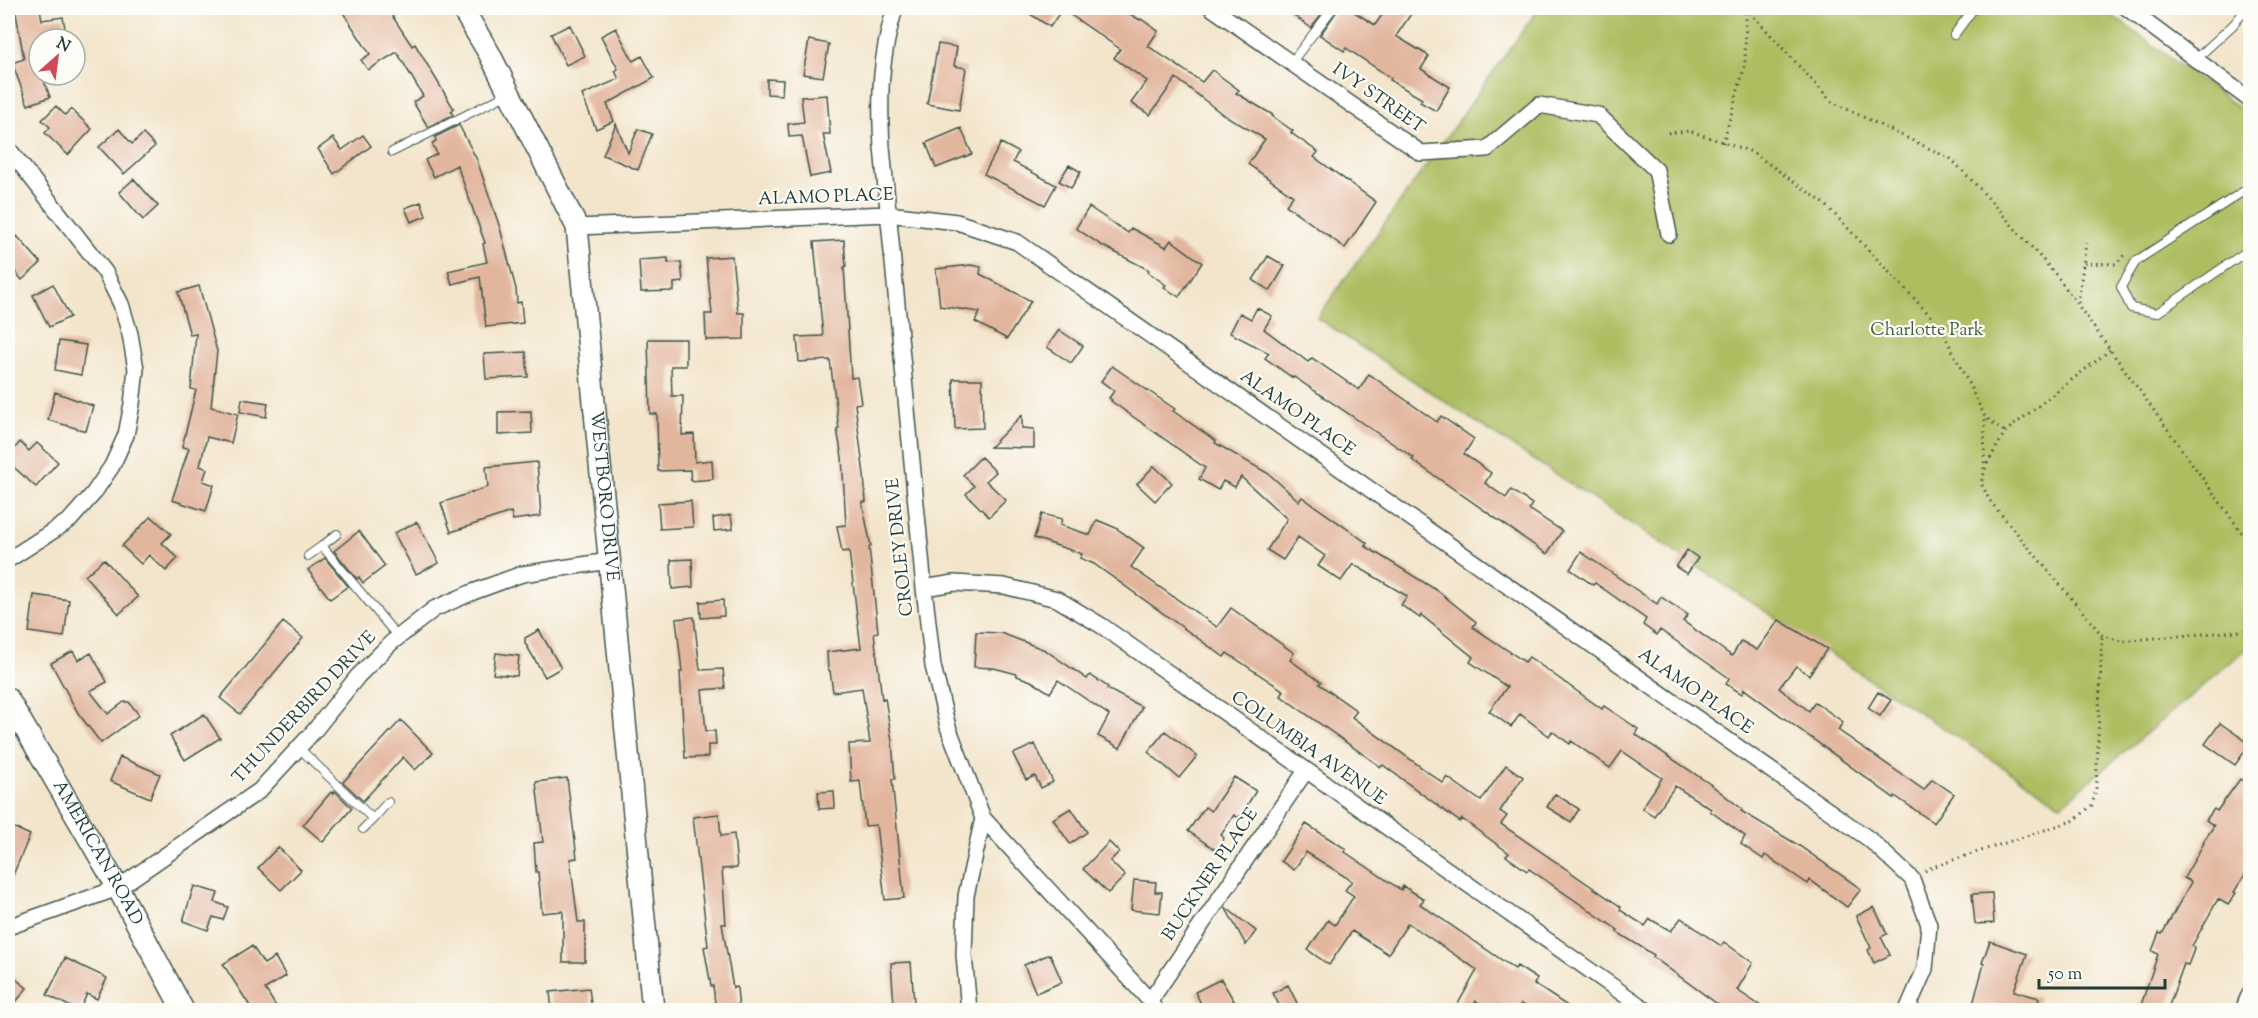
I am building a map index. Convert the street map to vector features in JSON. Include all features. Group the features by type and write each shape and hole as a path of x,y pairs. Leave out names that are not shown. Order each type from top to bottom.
{"street":[{"name":"WESTBORO DRIVE","path":"462,8 489,53 577,227 653,1011"},
{"name":"CROLEY DRIVE","path":"895,8 887,35 879,93 888,214 924,588 933,666 948,727 983,818 1152,1006"},
{"name":"IVY STREET","path":"1212,8 1421,153 1487,149 1539,105 1598,115 1656,170 1669,234"},
{"path":"2127,8 2250,100"},
{"path":"8,148 105,272 121,304 130,334 136,369 126,435 112,466 70,520 8,560"},
{"name":"ALAMO PLACE","path":"577,227 888,214 957,222 1017,242 1869,838 1912,879"},
{"name":"THUNDERBIRD DRIVE","path":"8,927 118,888 259,791 299,748 358,676 398,637 434,609 522,574 609,561"},
{"name":"COLUMBIA AVENUE","path":"924,588 954,583 1004,586 1057,599 1102,626 1646,1011"},
{"name":"AMERICAN ROAD","path":"8,699 118,888 183,1011"},
{"name":"BUCKNER PLACE","path":"1152,1006 1305,771"},
{"path":"969,1011 964,955 966,896 983,818"},
{"path":"1907,1011 1925,969 1929,925 1912,879"},
{"path":"2243,1011 2250,993"}],"lane":[{"path":"1291,63 1332,8"},
{"path":"1954,35 1974,8"},
{"path":"2196,59 2233,25 2247,8"},
{"path":"392,152 509,94"},
{"path":"2250,187 2136,261 2121,287 2131,308 2157,313 2250,249"},
{"path":"308,556 337,534"},
{"path":"322,546 398,637"},
{"path":"299,748 373,819"},
{"path":"363,829 388,802"}],"path":[{"path":"1723,143 1745,65 1746,8"},
{"path":"1746,8 1832,102 1951,159 2057,276 2250,544"},
{"path":"1668,133 1690,130 1752,152 1825,204 1940,326 1985,417 2005,432"},
{"path":"2077,304 2086,243"},
{"path":"2084,263 2116,264 2125,254"},
{"path":"2110,350 2005,432 1987,464 1981,483 1990,501 2102,635 2120,641 2250,630"},
{"path":"1983,475 1985,417"},
{"path":"1912,879 1932,867 2075,820 2092,805 2096,790 2102,635"}],"green space":[{"name":"Charlotte Park","path":"1539,8 2102,8 2250,116 2250,646 2061,805 1317,318"}],"building":[{"path":"15,8 40,8 42,20 63,17 65,27 27,27 27,87 46,87 50,97 28,105 12,63 24,59"},
{"path":"340,8 387,8 412,46 415,44 454,109 451,111 453,115 428,127 413,102 423,96 397,52 368,70 361,60 370,54"},
{"path":"1021,8 1120,8 1141,19 1158,31 1148,46 1202,82 1212,70 1239,90 1236,93 1273,115 1293,131 1291,133 1318,152 1314,157 1376,202 1345,248 1286,205 1293,196 1248,164 1265,139 1221,113 1176,78 1150,115 1131,103 1147,81 1114,58 1120,49 1062,9 1050,27"},
{"path":"1284,8 1326,8 1311,28"},
{"path":"1339,8 1348,8 1375,25 1387,8 1415,8 1396,36 1429,56 1421,69 1450,87 1436,111 1420,102 1422,99 1390,80 1391,78 1346,48 1344,51 1320,35"},
{"path":"570,25 585,56 566,65 551,34"},
{"path":"616,28 633,61 642,56 654,78 607,104 614,121 596,129 582,95 619,79 615,71 618,69 601,36"},
{"path":"809,40 829,44 823,77 803,74"},
{"path":"938,44 957,47 954,66 966,68 959,110 927,104"},
{"path":"767,79 783,80 782,95 767,94"},
{"path":"827,95 830,134 823,134 831,173 810,177 802,136 789,137 788,124 804,122 801,97"},
{"path":"56,106 65,115 71,109 92,129 68,155 45,133 50,127 42,120"},
{"path":"616,124 628,153 638,129 652,134 638,170 603,155"},
{"path":"459,125 477,160 500,228 516,289 517,303 521,302 523,323 486,327 480,277 452,284 448,271 487,262 483,244 485,243 457,165 434,177 425,160 437,154 432,143 436,141 435,137"},
{"path":"961,128 972,154 936,168 926,143"},
{"path":"119,129 132,144 143,134 155,146 124,174 99,147"},
{"path":"363,135 371,146 334,174 318,149 333,138 342,150"},
{"path":"1001,143 1018,152 1013,162 1056,185 1045,205 984,174"},
{"path":"1069,165 1081,172 1071,188 1059,181"},
{"path":"134,179 158,206 143,220 119,192"},
{"path":"421,202 426,216 411,222 405,208"},
{"path":"1089,207 1128,233 1131,228 1166,247 1171,240 1202,263 1179,297 1164,287 1166,285 1148,272 1149,270 1101,245 1076,228"},
{"path":"17,236 41,263 22,280 8,263 8,244"},
{"path":"844,240 851,378 857,377 861,403 855,404 866,502 862,502 871,546 869,547 878,632 874,633 882,699 885,698 892,741 895,779 892,779 904,898 885,900 876,825 865,826 860,781 851,782 849,744 870,743 862,688 833,692 830,671 828,671 827,652 861,648 849,551 842,552 837,526 846,525 842,457 830,360 799,362 797,337 823,336 814,242"},
{"path":"732,256 738,313 744,313 744,339 706,340 705,314 712,314 706,258"},
{"path":"1268,256 1285,266 1270,291 1253,280"},
{"path":"668,258 668,263 681,262 683,282 674,283 674,291 641,292 639,260"},
{"path":"971,265 981,267 980,274 1031,301 1007,339 975,322 980,312 940,306 936,269"},
{"path":"53,284 70,317 49,327 33,295"},
{"path":"199,286 217,351 211,407 238,414 231,443 207,437 200,466 207,469 203,481 214,485 206,511 172,500 189,448 182,447 196,390 191,389 196,334 190,335 178,292"},
{"path":"1257,308 1272,316 1264,329 1308,362 1312,358 1359,390 1369,374 1437,422 1441,416 1474,439 1464,454 1491,473 1485,483 1506,498 1511,490 1532,504 1529,509 1562,531 1547,554 1412,460 1414,458 1265,358 1269,353 1230,333 1240,313 1251,319"},
{"path":"1059,330 1083,346 1071,363 1047,347"},
{"path":"648,339 686,339 686,366 671,366 672,396 683,396 682,435 694,434 695,462 712,460 713,479 691,481 690,470 658,471 657,414 650,414"},
{"path":"59,341 86,345 81,375 55,370"},
{"path":"526,352 528,377 486,379 484,354"},
{"path":"1112,366 1175,409 1173,411 1216,441 1215,443 1269,474 1299,501 1302,497 1367,543 1365,546 1438,591 1476,622 1473,627 1525,662 1529,657 1602,709 1604,706 1625,720 1638,729 1635,734 1710,784 1742,809 1741,811 1798,845 1861,889 1847,907 1810,880 1808,884 1765,855 1763,859 1741,844 1745,836 1710,811 1711,809 1675,786 1654,816 1642,808 1662,778 1622,751 1610,768 1552,731 1549,736 1520,714 1511,727 1489,711 1507,687 1470,662 1473,657 1421,615 1420,618 1401,605 1407,596 1353,564 1341,581 1318,566 1325,556 1298,537 1283,560 1267,550 1287,519 1241,477 1235,487 1223,481 1218,490 1199,479 1205,468 1111,401 1109,398 1114,391 1101,381"},
{"path":"953,379 982,379 983,428 955,429"},
{"path":"55,392 93,406 86,431 48,420"},
{"path":"242,399 268,403 266,417 240,412"},
{"path":"531,411 532,433 498,435 498,412"},
{"path":"1022,415 1022,428 1034,429 1034,448 990,447"},
{"path":"20,442 29,451 37,443 58,462 36,487 8,462 8,456"},
{"path":"981,457 996,472 986,481 1006,500 989,517 966,494 974,486 963,475"},
{"path":"537,462 541,516 513,520 511,512 451,532 441,503 488,487 486,467"},
{"path":"1154,466 1172,483 1155,501 1137,484"},
{"path":"691,501 693,527 660,529 658,503"},
{"path":"1042,514 1062,519 1060,525 1090,535 1097,520 1116,528 1144,548 1131,567 1217,627 1231,608 1294,653 1290,660 1357,711 1352,717 1443,783 1447,777 1481,801 1506,765 1523,777 1500,811 1507,816 1501,824 1645,926 1650,919 1671,931 1681,918 1721,946 1724,942 1753,963 1737,990 1768,1011 1727,1011 1653,957 1654,955 1617,932 1618,930 1529,869 1527,871 1506,856 1509,853 1462,819 1460,822 1383,765 1381,767 1281,696 1284,691 1227,653 1224,657 1094,564 1080,558 1082,554 1034,538"},
{"path":"731,515 733,529 714,531 713,518"},
{"path":"151,516 171,534 162,543 178,558 166,571 149,555 141,564 122,546"},
{"path":"417,522 439,563 416,574 394,533"},
{"path":"359,531 385,566 363,583 334,551"},
{"path":"1687,550 1698,558 1687,574 1676,567"},
{"path":"1581,552 1657,604 1661,597 1688,615 1683,621 1732,656 1741,641 1757,650 1779,620 1827,649 1809,675 1796,666 1779,688 1809,711 1815,702 1843,722 1838,730 1924,790 1932,779 1954,794 1934,823 1895,796 1894,798 1744,689 1742,694 1726,684 1729,678 1660,630 1657,635 1643,625 1646,619 1595,583 1593,585 1570,569"},
{"path":"325,558 348,586 330,599 308,570"},
{"path":"104,559 138,597 119,614 85,576"},
{"path":"692,559 693,587 672,589 671,560"},
{"path":"34,595 69,600 64,637 29,632"},
{"path":"723,600 724,616 701,618 700,602"},
{"path":"694,617 700,670 723,669 725,688 702,690 706,731 715,731 716,745 708,745 708,757 685,758 680,672 682,672 676,619"},
{"path":"283,622 303,638 240,714 220,698"},
{"path":"539,630 561,668 545,677 525,643 525,638"},
{"path":"976,632 1001,633 1045,650 1087,679 1090,675 1108,687 1107,689 1142,707 1120,748 1098,736 1109,715 1058,680 1050,693 1017,674 994,668 974,667"},
{"path":"73,651 78,660 91,653 107,682 90,691 108,714 124,702 129,702 139,715 101,743 78,713 51,663"},
{"path":"496,653 519,656 517,676 493,674"},
{"path":"1878,692 1891,700 1880,716 1868,708"},
{"path":"204,714 220,738 185,760 170,736"},
{"path":"401,720 433,753 415,770 403,757 363,801 343,782"},
{"path":"2220,723 2250,744 2235,765 2205,744"},
{"path":"1165,731 1197,756 1179,778 1148,752"},
{"path":"1035,744 1053,782 1041,788 1035,776 1026,780 1013,754"},
{"path":"120,757 160,774 150,798 110,781"},
{"path":"1234,777 1256,791 1239,818 1234,815 1221,835 1224,838 1216,850 1188,831 1205,807 1211,811"},
{"path":"567,778 577,858 570,859 578,922 585,922 585,962 563,962 563,911 542,913 538,872 536,872 534,843 543,842 536,782"},
{"path":"2240,779 2250,786 2250,867 2228,905 2218,899 2192,946 2195,947 2188,965 2184,964 2167,1011 2139,1011 2158,954 2152,951 2159,933 2162,934 2191,882 2184,878 2214,826 2206,820 2214,809 2217,811"},
{"path":"335,791 352,808 323,842 303,825 331,792 333,794"},
{"path":"834,791 835,808 819,809 818,792"},
{"path":"1555,794 1579,809 1571,822 1547,807"},
{"path":"1071,808 1087,832 1070,844 1053,819"},
{"path":"719,814 721,836 734,834 737,868 722,869 726,924 722,924 733,988 737,987 739,1011 716,1011 704,947 708,946 693,817"},
{"path":"1306,824 1346,849 1345,852 1401,890 1403,886 1424,899 1420,904 1515,969 1517,966 1537,979 1534,984 1575,1011 1532,1011 1521,1004 1516,1011 1491,1011 1476,1001 1470,1011 1454,1011 1477,970 1408,923 1388,954 1352,931 1329,965 1308,950 1328,920 1335,925 1354,896 1345,890 1352,881 1306,852 1294,870 1281,861"},
{"path":"8,825 30,835 8,887"},
{"path":"1109,842 1119,852 1110,861 1125,876 1108,893 1083,869"},
{"path":"278,847 301,870 281,890 258,868"},
{"path":"1134,880 1156,882 1155,892 1162,892 1160,913 1131,910"},
{"path":"194,886 218,893 215,902 228,907 223,920 213,917 208,930 183,921"},
{"path":"1992,893 1994,923 1975,924 1972,894"},
{"path":"1225,907 1256,931 1246,945"},
{"path":"1874,907 1887,934 1881,937 1890,955 1874,963 1868,950 1871,948 1856,916"},
{"path":"1990,941 2027,954 2014,991 2039,998 2036,1011 1971,1011 1984,964 1982,963"},
{"path":"252,946 264,964 275,957 286,976 265,989 279,1011 253,1011 223,964"},
{"path":"1050,954 1062,982 1036,993 1024,965"},
{"path":"65,958 107,978 97,999 87,994 79,1011 47,995"},
{"path":"911,962 914,1003 894,1005 891,963"},
{"path":"8,973 27,988 9,1011 8,1011"},
{"path":"1221,979 1240,1011 1205,1011 1195,992"},
{"path":"1288,985 1301,1011 1282,1011 1273,993"},
{"path":"589,988 592,1011 552,1011 550,992"}]}
